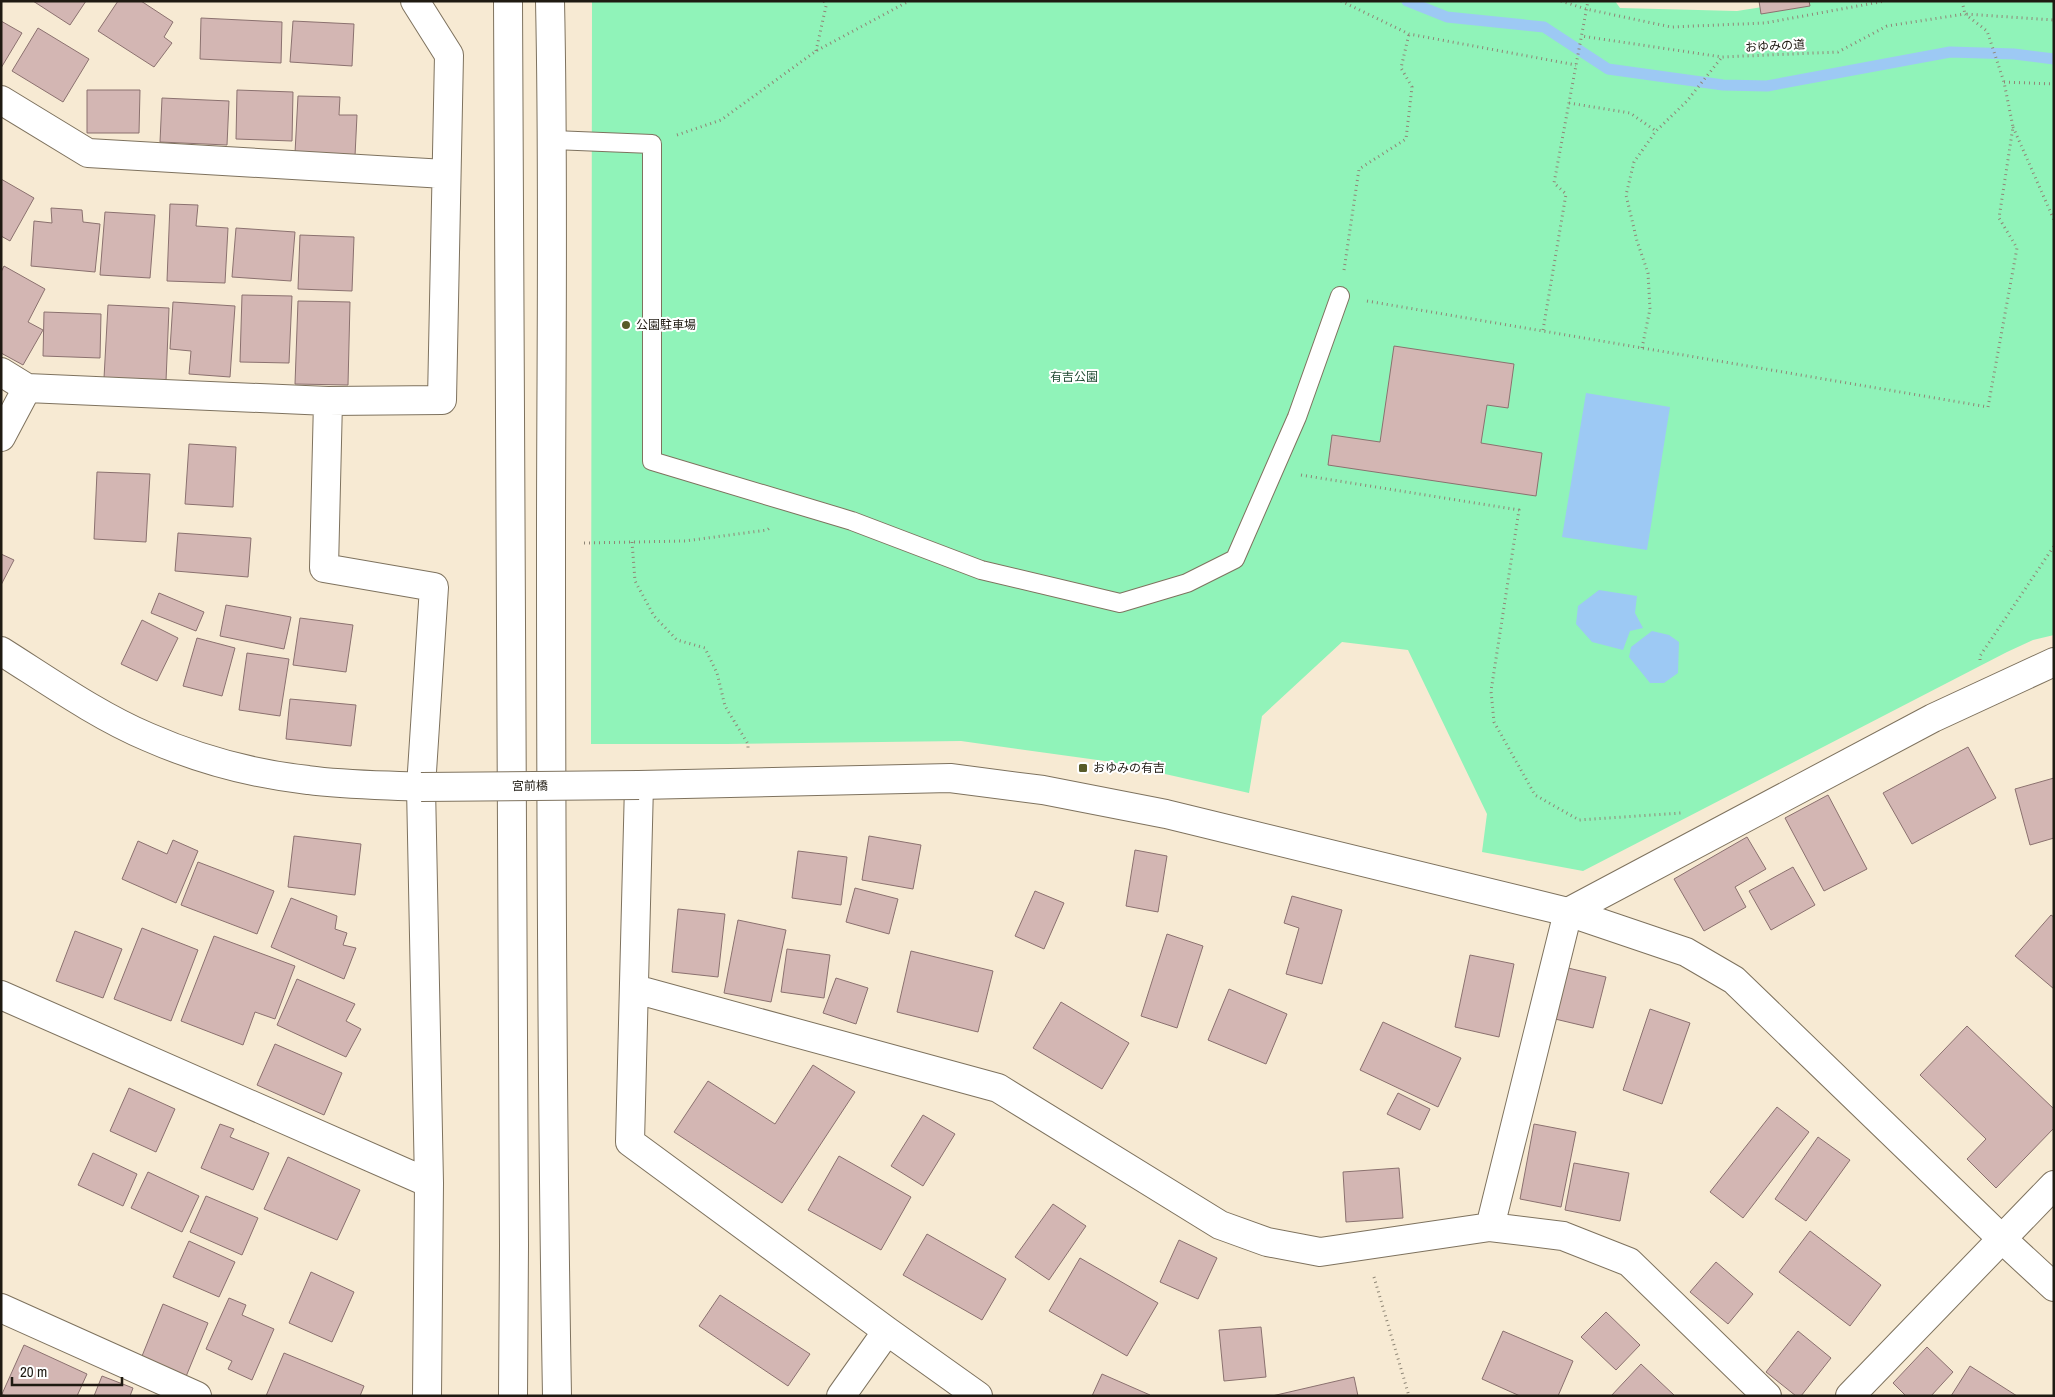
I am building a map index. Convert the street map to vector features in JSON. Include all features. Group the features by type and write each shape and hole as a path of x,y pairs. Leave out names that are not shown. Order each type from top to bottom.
{"street":[{"path":"1,372 26,388 328,401 442,400 445,174 449,55 415,1"},
{"path":"508,1 514,1225 513,1396"},
{"path":"550,1 553,140 551,551 554,1244 557,1396"},
{"path":"1,100 88,153 445,174"},
{"path":"1,437 26,388"},
{"path":"328,401 324,568 434,587 421,787 429,1183 427,1396"},
{"name":"宮前橋","path":"1,651 82,703 146,737 205,758 254,771 308,780 421,787 639,785 950,778 1043,790 1166,814 1568,912 1686,952 1734,980 2054,1287"},
{"path":"1490,1227 1568,912 1933,718 2054,662"},
{"path":"639,785 630,1142 887,1332 978,1396"},
{"path":"635,989 998,1088 1220,1225 1267,1242 1320,1252 1490,1227 1563,1236 1629,1262 1767,1396"},
{"path":"1,995 429,1183"},
{"path":"1850,1396 2054,1185"},
{"path":"1,1308 197,1396"},
{"path":"841,1396 887,1332"}],"lane":[{"path":"553,140 652,144 652,461 852,521 981,570 1120,603 1187,583 1235,559 1296,417 1340,296"}],"path":[{"path":"816,51 826,6 824,1"},
{"path":"652,144 721,120 816,51 909,1"},
{"path":"1341,1 1409,34 1576,65"},
{"name":"おゆみの道","path":"1561,1 1586,9 1671,26 1765,23 1885,1"},
{"path":"1543,330 1566,194 1554,183 1588,1"},
{"path":"1962,1 1964,14 1986,31 2004,82 2013,127 2054,220"},
{"name":"おゆみの道","path":"1581,36 1722,57 1838,52 1887,26 1964,14 2054,20"},
{"path":"1409,34 1401,68 1412,87 1406,139 1359,169 1340,296 1988,407 2017,248 1999,218 2013,127"},
{"path":"1642,348 1650,309 1648,273 1637,241 1626,195 1634,162 1656,131 1687,101 1722,57"},
{"path":"2004,82 2054,84"},
{"path":"1569,103 1630,113 1656,131"},
{"path":"1274,471 1519,510 1490,691 1494,722 1521,772 1535,796 1579,820 1685,813"},
{"path":"581,542 685,540 767,530 795,504"},
{"path":"632,542 635,581 654,616 677,640 705,648 717,673 725,706 748,744 747,782"},
{"path":"1984,694 1980,656 2054,546"},
{"path":"1365,1246 1409,1396"}],"green space":[{"name":"有吉公園","path":"592,1 1615,1 1620,8 1737,11 1801,1 2054,1 2054,635 2033,640 2007,652 1583,871 1482,852 1487,814 1408,650 1342,642 1262,716 1249,793 1112,762 961,741 591,744"}],"water":[{"path":"1586,393 1670,407 1647,550 1562,537"},
{"path":"1599,590 1637,596 1635,613 1643,628 1630,631 1623,650 1592,642 1576,624 1578,606"},
{"path":"1652,631 1669,635 1679,642 1678,673 1664,683 1650,683 1629,657 1631,647"}],"building":[{"path":"33,1 86,1 70,25"},
{"path":"118,1 141,1 173,22 164,37 172,43 154,67 98,31"},
{"path":"1759,1 1809,1 1810,6 1761,14"},
{"path":"201,18 282,22 281,63 200,59"},
{"path":"1,21 22,33 1,68"},
{"path":"293,21 354,24 352,66 290,62"},
{"path":"38,28 89,59 63,102 12,71"},
{"path":"87,90 140,90 139,133 87,133"},
{"path":"237,90 293,92 292,141 236,139"},
{"path":"298,96 340,97 339,115 357,115 355,156 295,153"},
{"path":"162,98 229,101 227,145 160,142"},
{"path":"1,179 34,198 10,241 1,236"},
{"path":"170,204 198,205 196,226 228,228 225,283 167,281"},
{"path":"51,208 82,210 83,222 100,224 95,272 31,266 34,221 52,223"},
{"path":"105,212 155,215 150,278 100,275"},
{"path":"236,228 295,232 291,281 232,277"},
{"path":"300,235 354,237 352,291 298,289"},
{"path":"4,266 45,289 28,322 43,330 23,365 1,353 1,272"},
{"path":"242,295 292,296 289,363 240,362"},
{"path":"298,301 350,302 348,385 295,384"},
{"path":"173,302 235,306 230,377 189,374 191,351 170,349"},
{"path":"108,305 169,308 166,381 104,378"},
{"path":"44,312 101,314 100,358 43,356"},
{"path":"1394,346 1514,364 1508,408 1487,405 1481,443 1542,453 1536,496 1328,465 1332,435 1380,442"},
{"path":"189,444 236,447 233,507 185,504"},
{"path":"97,472 150,474 146,542 94,539"},
{"path":"178,533 251,538 248,577 175,571"},
{"path":"1,554 14,560 1,585"},
{"path":"159,593 204,612 196,631 151,613"},
{"path":"226,605 291,617 284,649 220,636"},
{"path":"300,618 353,625 346,672 293,665"},
{"path":"142,620 178,638 157,681 121,664"},
{"path":"197,638 235,648 222,696 183,686"},
{"path":"247,653 289,659 280,716 239,710"},
{"path":"290,699 356,705 351,746 286,739"},
{"path":"1968,747 1996,798 1912,844 1883,793"},
{"path":"2054,778 2054,838 2030,845 2015,789"},
{"path":"1828,795 1867,869 1824,891 1785,818"},
{"path":"294,836 361,844 355,895 288,887"},
{"path":"869,836 921,845 913,889 862,880"},
{"path":"1747,837 1766,869 1735,887 1746,907 1704,931 1674,879"},
{"path":"173,840 198,851 176,903 122,879 138,841 167,854"},
{"path":"1135,850 1167,856 1158,912 1126,906"},
{"path":"798,851 847,857 841,905 792,898"},
{"path":"198,862 274,891 257,934 181,905"},
{"path":"1793,867 1815,905 1771,930 1749,891"},
{"path":"855,888 898,899 889,934 846,922"},
{"path":"1035,891 1064,903 1044,949 1015,936"},
{"path":"1292,896 1342,910 1322,984 1286,974 1299,928 1284,923"},
{"path":"291,898 337,916 335,929 347,933 343,945 356,948 344,979 271,947"},
{"path":"678,909 725,914 718,977 672,972"},
{"path":"2051,915 2054,917 2054,989 2015,956"},
{"path":"738,920 786,930 771,1002 724,993"},
{"path":"142,928 198,950 171,1021 114,999"},
{"path":"75,931 122,949 103,998 56,981"},
{"path":"1167,934 1203,946 1177,1028 1141,1016"},
{"path":"214,936 295,966 275,1019 255,1012 243,1045 181,1021"},
{"path":"787,949 830,955 824,998 781,992"},
{"path":"911,951 993,971 978,1032 897,1012"},
{"path":"1470,955 1514,964 1499,1037 1455,1027"},
{"path":"1568,968 1606,977 1593,1028 1555,1019"},
{"path":"836,978 868,988 856,1024 823,1013"},
{"path":"297,979 355,1004 346,1021 361,1029 346,1057 277,1025"},
{"path":"1229,989 1287,1014 1266,1064 1208,1040"},
{"path":"1061,1002 1129,1043 1102,1089 1033,1048"},
{"path":"1650,1009 1690,1023 1662,1104 1623,1090"},
{"path":"1383,1022 1461,1058 1438,1107 1360,1070"},
{"path":"1967,1026 2054,1109 2054,1128 1996,1188 1967,1159 1986,1139 1920,1075"},
{"path":"275,1044 342,1073 324,1115 257,1085"},
{"path":"813,1065 855,1092 782,1203 674,1132 708,1081 775,1124"},
{"path":"129,1088 175,1109 156,1152 110,1131"},
{"path":"1398,1093 1430,1109 1420,1130 1387,1114"},
{"path":"1777,1107 1809,1132 1743,1218 1710,1192"},
{"path":"923,1115 955,1134 923,1186 891,1166"},
{"path":"220,1124 234,1129 230,1137 269,1153 253,1190 201,1168"},
{"path":"1534,1124 1576,1132 1561,1207 1520,1199"},
{"path":"1818,1137 1850,1160 1806,1221 1775,1199"},
{"path":"93,1153 137,1174 123,1206 78,1185"},
{"path":"839,1156 911,1197 881,1250 808,1210"},
{"path":"288,1157 360,1190 337,1240 264,1209"},
{"path":"1574,1163 1629,1173 1620,1221 1565,1210"},
{"path":"1399,1168 1403,1218 1346,1222 1343,1172"},
{"path":"148,1172 199,1196 182,1232 131,1208"},
{"path":"206,1196 258,1218 242,1255 190,1232"},
{"path":"1053,1204 1086,1226 1049,1280 1015,1257"},
{"path":"1810,1231 1881,1285 1850,1326 1779,1272"},
{"path":"927,1234 1006,1279 982,1320 903,1275"},
{"path":"1179,1240 1217,1258 1198,1299 1160,1282"},
{"path":"189,1241 235,1262 219,1297 173,1277"},
{"path":"1080,1258 1158,1303 1127,1356 1049,1311"},
{"path":"1716,1262 1753,1294 1728,1324 1690,1292"},
{"path":"311,1272 354,1292 332,1342 289,1323"},
{"path":"720,1295 810,1354 788,1386 699,1326"},
{"path":"229,1298 246,1305 242,1315 274,1329 252,1380 228,1369 232,1361 206,1349"},
{"path":"163,1304 208,1323 185,1379 140,1361"},
{"path":"1606,1312 1640,1345 1616,1370 1581,1337"},
{"path":"1261,1327 1266,1377 1224,1381 1219,1330"},
{"path":"1503,1331 1573,1361 1558,1396 1520,1396 1482,1379"},
{"path":"1798,1331 1831,1358 1801,1396 1796,1396 1766,1372"},
{"path":"24,1345 87,1374 77,1396 6,1396 2,1394"},
{"path":"1927,1347 1953,1372 1931,1396 1906,1396 1893,1383"},
{"path":"284,1353 364,1386 360,1396 266,1396"},
{"path":"1641,1364 1674,1395 1611,1396"},
{"path":"1970,1366 2017,1396 1951,1396"},
{"path":"1102,1374 1150,1395 1150,1396 1092,1396"},
{"path":"102,1376 133,1388 130,1396 94,1396"},
{"path":"1354,1377 1358,1396 1272,1396"}],"waterway":[{"path":"1407,1 1447,17 1544,27 1608,69 1723,85 1767,86 1950,52 2014,54 2054,59"}],"place":[{"name":"公園駐車場","path":"626,325"},
{"name":"おゆみの有吉","path":"1083,768"}]}
